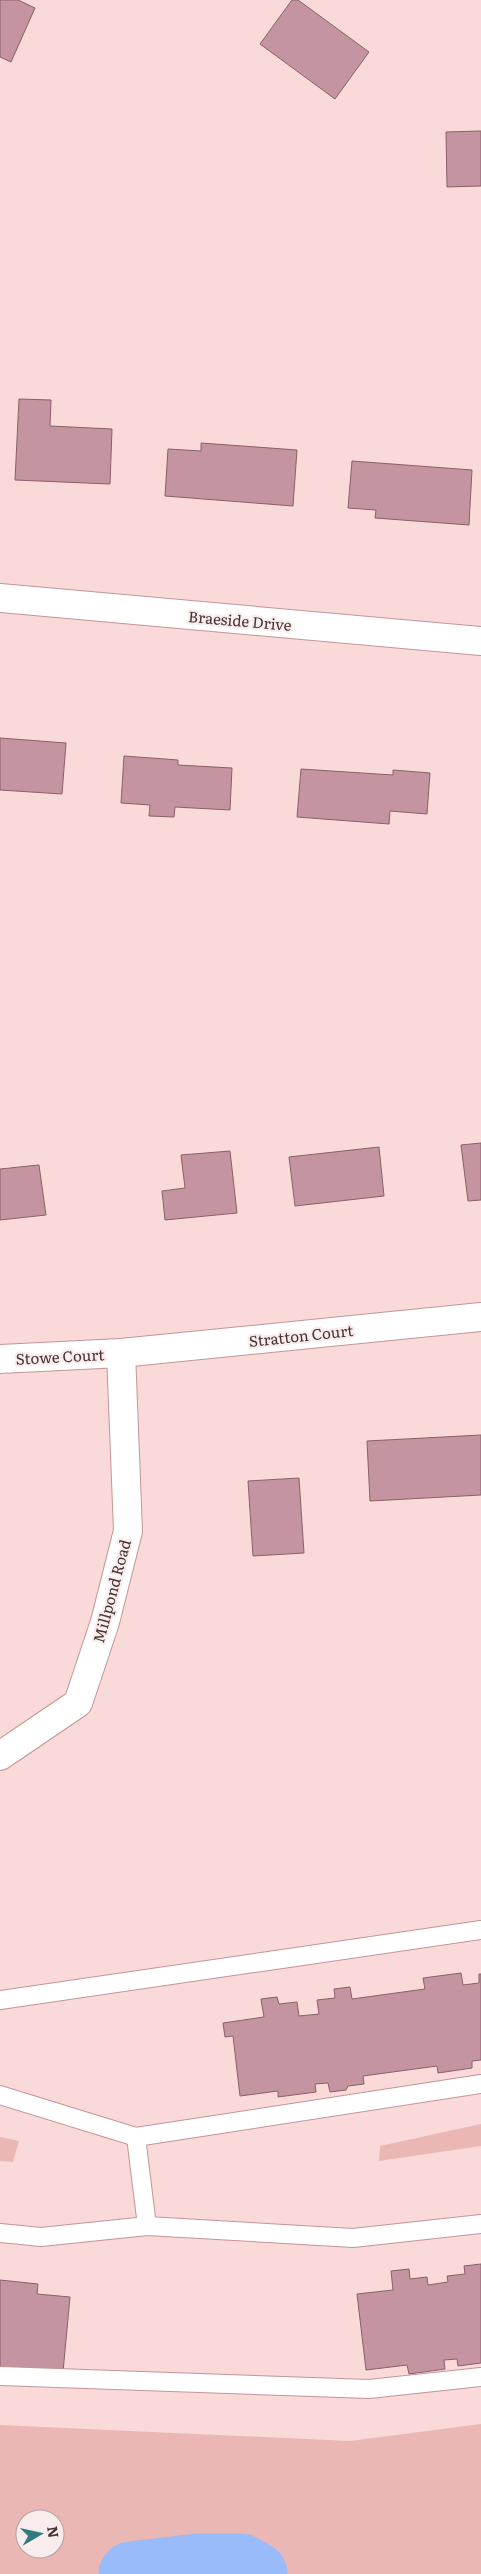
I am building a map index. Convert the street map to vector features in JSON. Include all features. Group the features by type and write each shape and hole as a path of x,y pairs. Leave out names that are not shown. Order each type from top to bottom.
{"street":[{"name":"Braeside Drive","path":"0,598 481,641"},
{"name":"Stratton Court","path":"121,1353 481,1318"},
{"name":"Stowe Court","path":"0,1359 121,1353"},
{"name":"Millpond Road","path":"0,1756 78,1703 104,1622 128,1531 121,1353"}],"lane":[{"path":"0,2000 481,1930"},
{"path":"0,2096 136,2137 481,2084"},
{"path":"136,2137 147,2226"},
{"path":"0,2233 41,2237 147,2226 353,2238 481,2224"},
{"path":"0,2376 369,2389 481,2377"}],"shaded area":[{"path":"481,2124 481,2146 379,2161 380,2146"},
{"path":"0,2137 19,2141 13,2162 0,2161"},
{"path":"481,2424 481,2574 0,2574 0,2425 350,2441"}],"building":[{"path":"0,0 18,0 35,8 11,62 0,57"},
{"path":"292,0 298,0 369,52 335,99 260,44"},
{"path":"481,131 481,186 447,187 446,132"},
{"path":"19,399 51,400 50,426 112,429 110,484 15,480"},
{"path":"201,443 297,450 293,506 165,496 168,449 201,451"},
{"path":"352,461 472,470 469,525 375,518 376,510 348,508"},
{"path":"0,738 66,743 62,794 0,790"},
{"path":"124,756 178,760 178,765 232,768 230,810 175,807 174,817 149,816 150,805 121,803"},
{"path":"301,769 393,775 393,770 430,773 427,814 390,811 389,824 297,817"},
{"path":"481,1143 481,1200 468,1201 461,1145"},
{"path":"379,1147 384,1196 295,1206 289,1157"},
{"path":"230,1151 237,1213 165,1220 162,1191 185,1188 181,1155"},
{"path":"39,1165 46,1215 0,1220 0,1169"},
{"path":"481,1435 481,1495 370,1501 367,1441"},
{"path":"299,1478 304,1553 253,1556 248,1481"},
{"path":"461,1973 463,1985 479,1983 479,1974 481,1974 481,2060 472,2061 472,2068 438,2073 437,2066 363,2076 364,2084 348,2086 346,2090 330,2092 328,2083 315,2084 316,2092 278,2097 278,2091 240,2096 233,2036 225,2037 223,2023 264,2017 261,1999 277,1997 279,2004 297,2002 299,2016 319,2014 317,2000 335,1998 334,1989 350,1987 352,1999 425,1989 423,1978"},
{"path":"481,2264 481,2363 458,2366 457,2359 444,2360 445,2369 409,2374 407,2365 366,2370 357,2294 393,2290 391,2271 409,2269 410,2279 427,2277 428,2285 448,2282 447,2276 465,2274 464,2266"},
{"path":"0,2280 38,2284 37,2294 70,2297 63,2372 23,2368 23,2375 0,2373"}],"waterway":[{"path":"131,2574 198,2566 241,2566 255,2574"}]}
